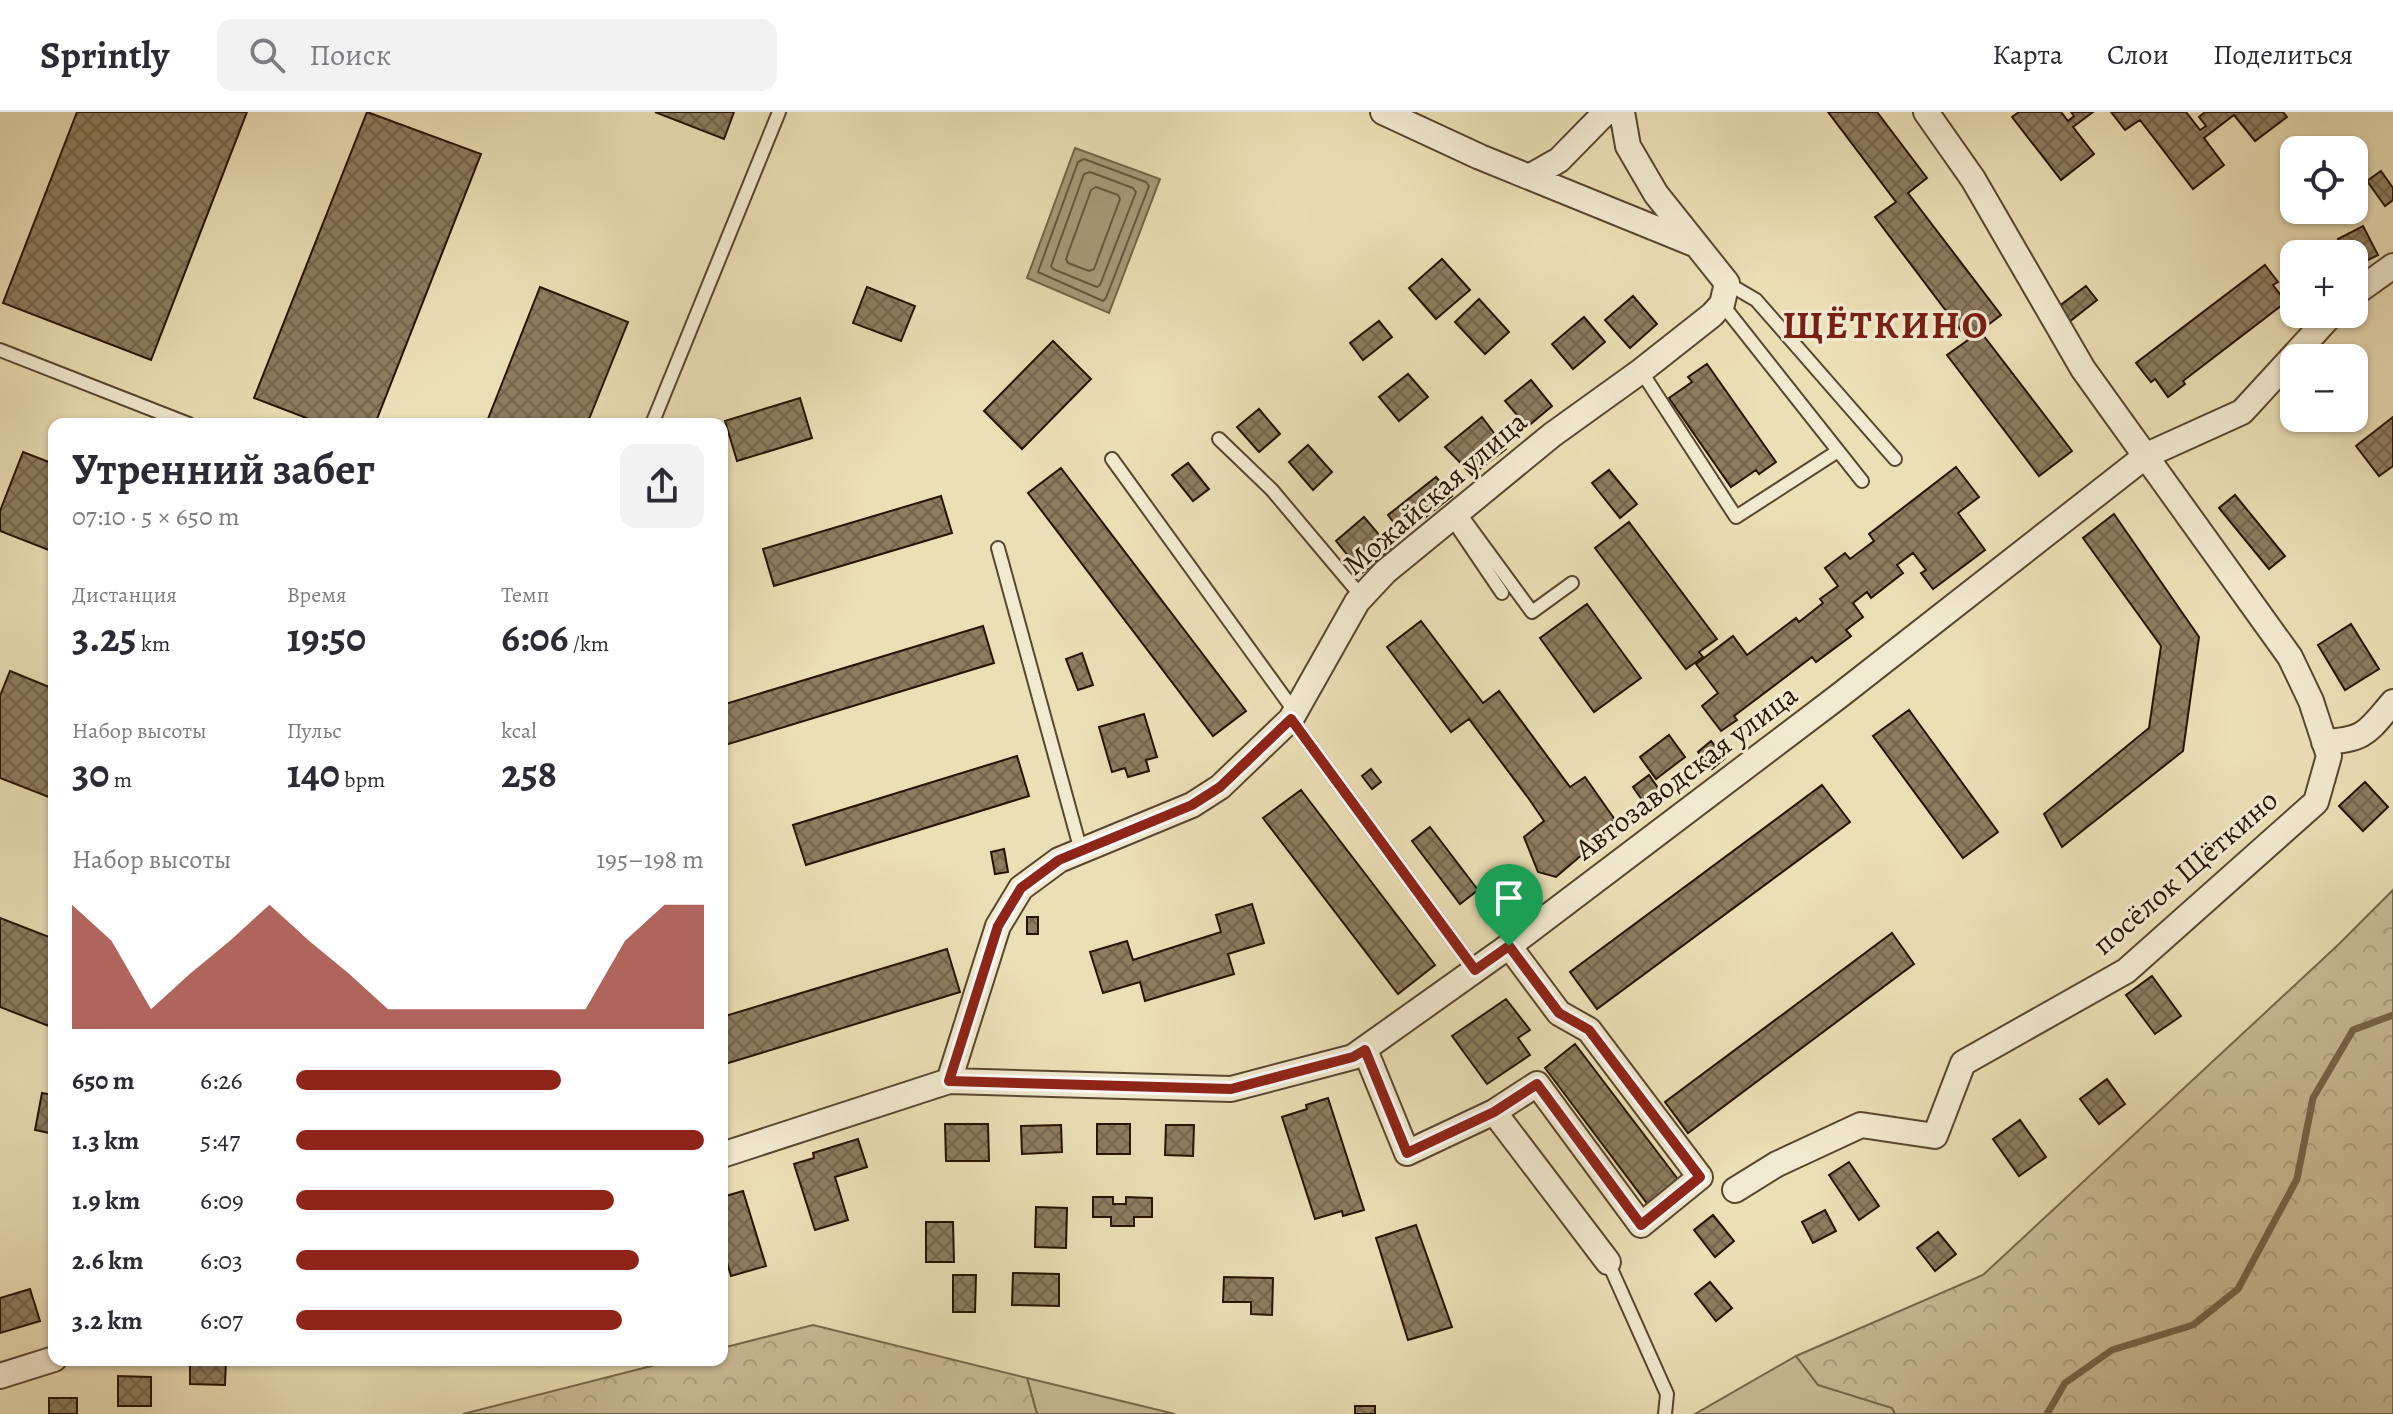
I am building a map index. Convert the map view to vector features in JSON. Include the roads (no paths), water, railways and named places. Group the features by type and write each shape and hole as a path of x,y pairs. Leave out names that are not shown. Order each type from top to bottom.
{"street":[{"path":"1531,176 1559,160 1606,112"},
{"path":"1622,112 1628,146 1656,194 1695,244 1724,294"},
{"name":"посёлок Щёткино","path":"1735,1190 1777,1164 1861,1125 1935,1136 1963,1063 2126,971 2316,802 2329,756 2311,701 2290,657 2083,369 1973,179 1926,112"},
{"path":"1400,116 1480,157 1695,244"},
{"path":"2368,284 2393,266"},
{"name":"Можайская улица","path":"949,1081 998,926 1021,888 1059,860 1192,805 1220,787 1293,716 1341,627 1385,572 1458,520 1552,435 1712,315 1724,294"},
{"name":"Автозаводская улица","path":"728,1153 949,1081 1231,1089 1353,1057 1509,946 1839,696 2147,455 2242,412 2319,328"},
{"path":"2324,742 2352,740 2366,733 2393,702"},
{"path":"1365,1050 1407,1153 1494,1112 1537,1084 1641,1225 1700,1177 1589,1030 1559,1013 1509,946"},
{"path":"1494,1112 1608,1262"},
{"path":"0,1376 48,1361"}],"lane":[{"path":"654,418 779,112"},
{"path":"1724,294 1862,481"},
{"path":"1724,294 1756,300 1895,459"},
{"path":"0,350 174,418"},
{"path":"1641,371 1736,517 1838,451"},
{"path":"1219,439 1272,490 1362,597"},
{"path":"1112,459 1475,970"},
{"path":"1458,520 1532,612 1572,583"},
{"path":"1458,520 1502,593"},
{"path":"998,548 1081,851"},
{"path":"1608,1262 1667,1394 1665,1414"}],"water":[{"path":"1075,148 1160,179 1109,313 1027,278"}],"waterway":[{"path":"2047,1414 2065,1383 2112,1350 2193,1325 2238,1289 2297,1179 2313,1098 2353,1030 2393,1015"}],"district":[{"name":"ЩЁТКИНО","path":"1886,325"}]}
